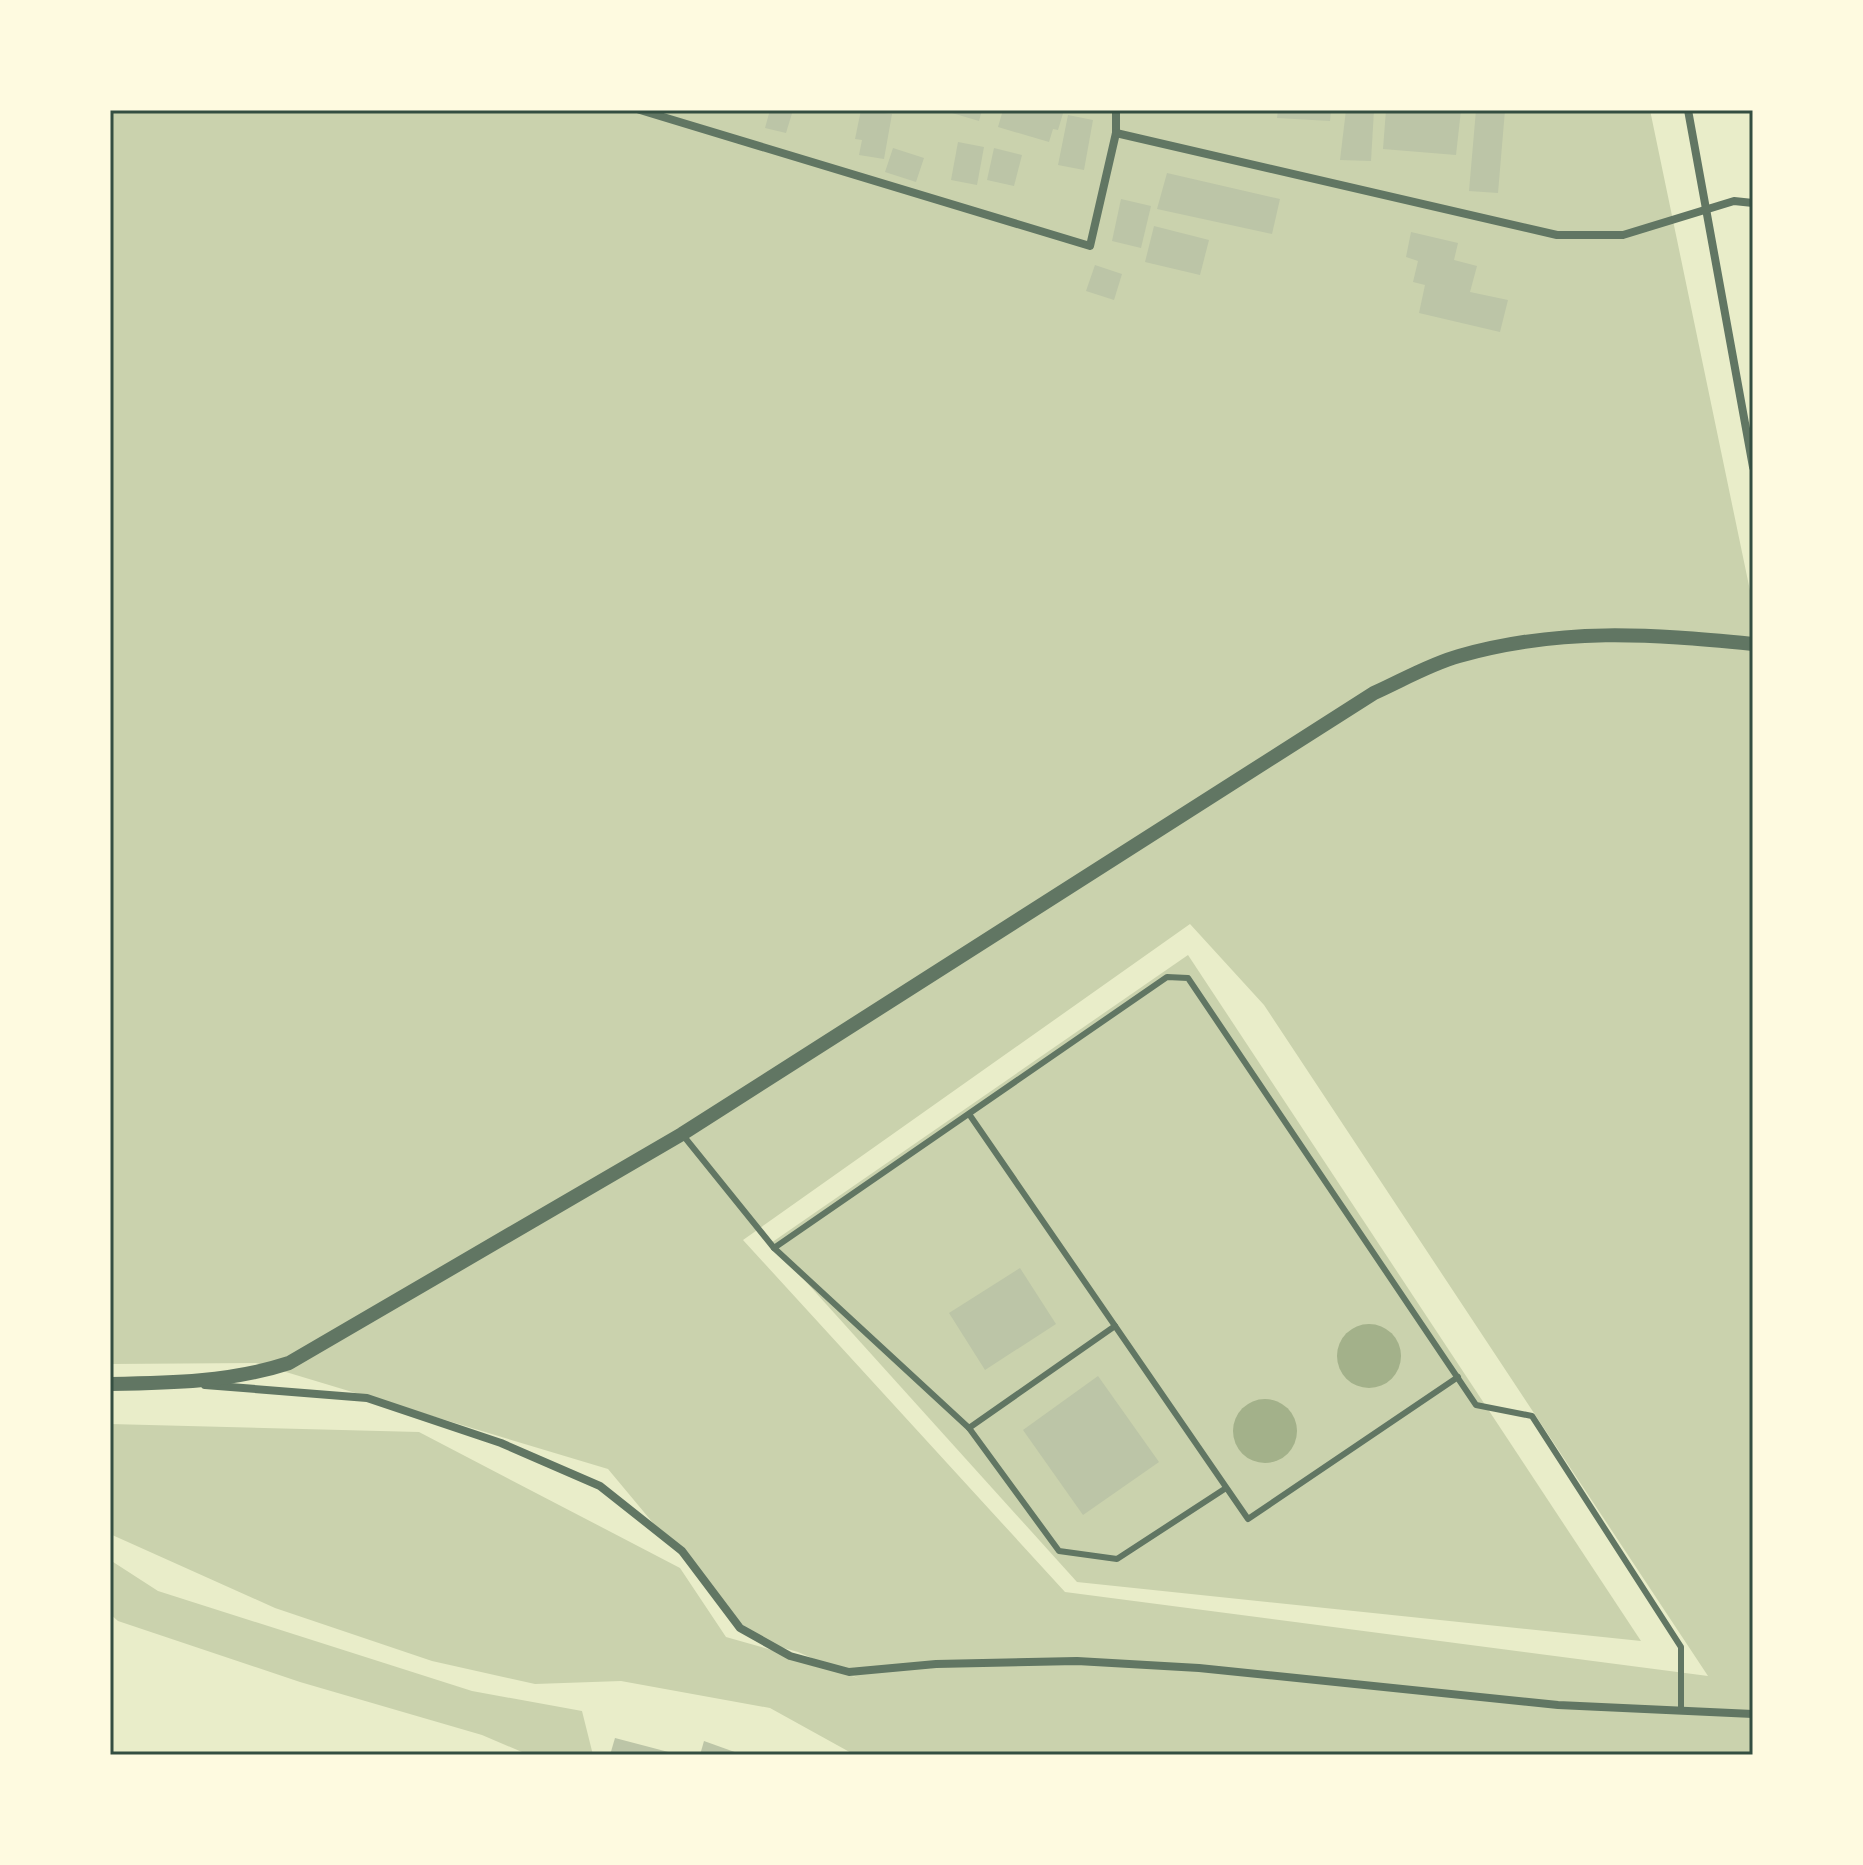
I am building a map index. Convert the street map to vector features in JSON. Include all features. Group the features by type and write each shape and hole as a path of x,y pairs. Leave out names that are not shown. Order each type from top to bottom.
{"street":[{"path":"640,110 1090,246 1116,133 1116,110"},
{"path":"1688,110 1753,467"},
{"path":"1116,133 1557,235 1623,235 1734,201 1753,203"},
{"path":"172,1383 259,1373 289,1363 682,1134 1374,693 1456,657 1527,641 1633,633 1753,644"},
{"path":"110,1384 172,1383 367,1398 501,1443 600,1486 682,1551 740,1628 790,1656 849,1672 936,1664 1077,1661 1199,1668 1558,1705 1753,1714"}],"lane":[{"path":"774,1248 1167,977 1188,978 1476,1405 1532,1416 1681,1647 1681,1710"},
{"path":"969,1114 1248,1519 1458,1377"},
{"path":"682,1134 774,1248 969,1428 1059,1551 1117,1559 1226,1488"},
{"path":"969,1428 1115,1326"}],"shaded area":[{"path":"110,110 1650,110 1753,605 1753,1755 855,1755 770,1708 621,1681 535,1684 432,1661 275,1608 110,1534 110,1424 419,1432 680,1568 726,1637 817,1663 860,1679 798,1652 766,1643 729,1614 608,1469 256,1363 110,1364","holes":["1190,924 1264,1005 1708,1676 1065,1592 743,1240"]},
{"path":"1188,955 1641,1641 1077,1582 771,1243"},
{"path":"1369,1324 1381,1326 1392,1333 1399,1344 1399,1368 1392,1379 1381,1386 1369,1388 1357,1386 1346,1379 1339,1368 1337,1356 1339,1344 1346,1333 1357,1326"},
{"path":"1265,1399 1277,1401 1288,1408 1295,1419 1295,1443 1288,1454 1277,1461 1265,1463 1253,1461 1242,1454 1235,1443 1233,1431 1235,1419 1242,1408 1253,1401"},
{"path":"110,1560 158,1591 472,1691 582,1711 593,1755 529,1755 482,1735 300,1682 118,1621 110,1614"}],"building":[{"path":"770,110 793,110 786,133 765,128"},
{"path":"861,110 892,114 884,159 859,155 862,140 855,139"},
{"path":"942,110 982,110 979,121"},
{"path":"1003,110 1064,110 1058,130 1053,129 1049,142 998,127"},
{"path":"1278,110 1331,110 1330,121 1277,118"},
{"path":"1346,110 1374,110 1371,161 1340,160"},
{"path":"1386,110 1461,110 1456,155 1383,149"},
{"path":"1476,110 1505,110 1498,193 1469,191"},
{"path":"1068,115 1093,120 1084,170 1058,165"},
{"path":"958,142 984,147 977,185 951,180"},
{"path":"893,148 924,158 916,182 885,172"},
{"path":"994,148 1022,155 1014,186 987,180"},
{"path":"1167,173 1280,199 1272,234 1157,209"},
{"path":"1121,199 1151,206 1141,248 1112,241"},
{"path":"1154,226 1209,240 1200,275 1145,262"},
{"path":"1411,232 1458,243 1454,260 1477,266 1470,292 1508,300 1500,332 1419,313 1425,285 1413,282 1418,261 1406,257"},
{"path":"1095,265 1122,274 1114,300 1086,291"},
{"path":"1020,1268 1056,1324 985,1370 949,1313"},
{"path":"1098,1376 1159,1462 1083,1515 1023,1430"},
{"path":"615,1738 676,1754 676,1755 610,1755"},
{"path":"704,1741 743,1755 700,1755"}]}
